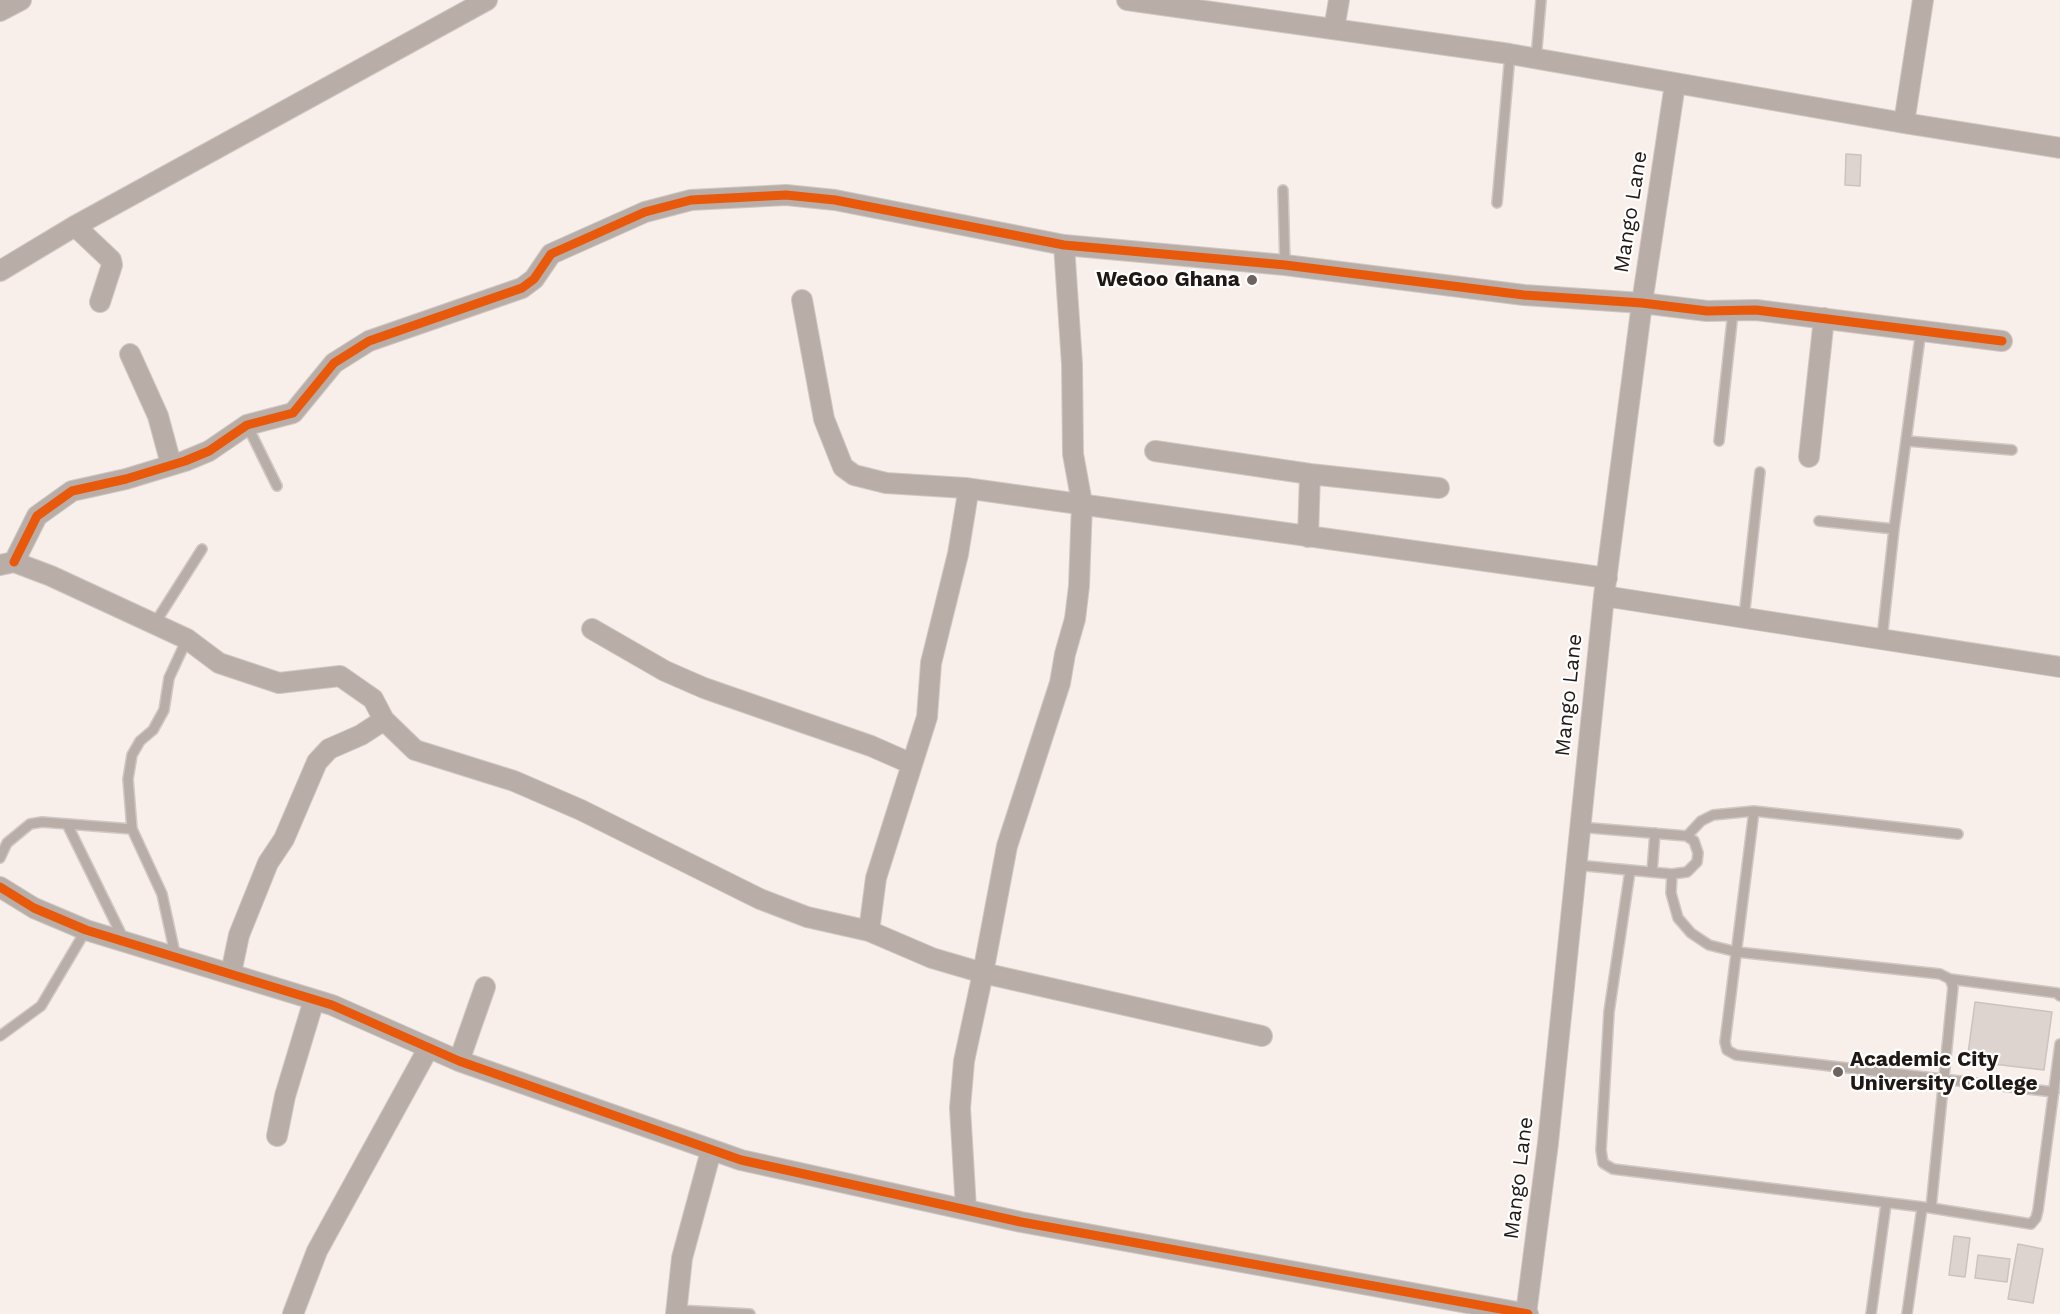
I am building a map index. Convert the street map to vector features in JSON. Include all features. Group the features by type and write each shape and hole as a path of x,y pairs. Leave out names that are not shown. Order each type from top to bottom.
{"street":[{"path":"0,11 21,0"},
{"path":"0,271 75,226 487,0"},
{"path":"1127,0 1510,54 2060,148"},
{"path":"1334,29 1339,0"},
{"path":"1904,123 1923,0"},
{"name":"Mango Lane","path":"1526,1314 1548,1143 1579,827 1606,587 1642,303 1675,84"},
{"path":"1262,1036 983,973 932,958 869,931 807,917 760,899 580,810 514,781 415,750 384,720 373,699 340,676 279,683 219,663 187,639 155,623 51,576 7,563 37,516 72,491 126,479 185,461 209,451 247,425 293,413 334,363 369,341 522,288 534,279 551,254 645,212 691,200 775,195 835,200 1064,245 1285,265 1524,295 1733,312 1756,310 2002,340"},
{"path":"75,226 111,260 100,302"},
{"path":"966,1209 960,1108 964,1060 1007,846 1034,759 1050,720 1075,619 1081,554 1082,503 1073,454 1073,374 1064,245"},
{"path":"802,300 824,419 843,467 854,475 886,483 965,488 1308,537 1606,587 1744,617 2060,667"},
{"path":"1809,457 1824,318"},
{"path":"130,354 158,416 171,464"},
{"path":"1155,451 1310,474 1439,488"},
{"path":"1308,537 1310,474"},
{"path":"869,931 876,878 927,717 932,663 958,554 967,499 965,488"},
{"path":"592,628 684,679 871,746 912,764"},
{"path":"231,973 239,935 268,863 284,839 317,762 329,749 361,735 384,720"},
{"path":"0,887 34,908 86,930 176,960 231,973 314,1000 459,1061 741,1160 1021,1222 1526,1314"},
{"path":"459,1061 485,987"},
{"path":"277,1136 285,1096 314,1000"},
{"path":"293,1314 317,1251 428,1049"},
{"path":"677,1312 681,1258 711,1151"}],"lane":[{"path":"1536,59 1541,0"},
{"path":"1497,202 1510,54"},
{"path":"1283,190 1285,265"},
{"path":"1719,441 1733,312"},
{"path":"1882,639 1894,529 1921,330"},
{"path":"247,425 277,486"},
{"path":"1907,441 2012,450"},
{"path":"1744,617 1760,472"},
{"path":"1819,521 1894,529"},
{"path":"155,623 202,549"},
{"path":"176,960 162,894 132,829 128,787 132,755 140,741 153,730 164,710 173,666 187,639"},
{"path":"1754,811 1725,1042 1727,1050 1736,1055 2054,1092"},
{"path":"1687,836 1701,821 1713,815 1754,811 1958,834"},
{"path":"0,858 7,843 30,824 42,822 132,829"},
{"path":"67,824 126,944"},
{"path":"1576,865 1672,874 1688,872 1697,862 1698,853 1694,841 1687,836 1579,827"},
{"path":"1652,872 1655,833"},
{"path":"1629,871 1610,1011 1601,1150 1603,1163 1613,1169 1926,1208 2031,1224 2038,1210 2060,1044"},
{"path":"1672,874 1671,893 1678,918 1691,933 1709,945 1737,952 1940,974 1950,979 2056,993 2060,996"},
{"path":"0,1036 41,1006 86,930"},
{"path":"1907,1314 1926,1208 1953,987 1950,979"},
{"path":"1871,1314 1886,1204"},
{"path":"677,1312 750,1314"}],"building":[{"path":"1846,154 1861,155 1860,186 1845,185"},
{"path":"1975,1002 2052,1012 2044,1070 1967,1061"},
{"path":"1954,1236 1970,1238 1965,1277 1949,1275"},
{"path":"2018,1244 2043,1249 2033,1303 2008,1299"},
{"path":"1978,1255 2010,1259 2007,1282 1975,1278"}],"cycle path":[{"path":"14,562 37,516 72,491 126,479 185,461 209,451 247,425 293,413 334,363 369,341 522,288 534,279 551,254 645,212 691,200 786,195 835,200 1064,245 1285,265 1524,295 1642,303 1707,311 1756,310 2002,341"},
{"path":"0,887 34,908 86,930 332,1005 459,1061 741,1160 1021,1222 1528,1314"}],"place":[{"name":"WeGoo Ghana","path":"1252,280"},
{"name":"Academic City University College","path":"1838,1072"}]}
